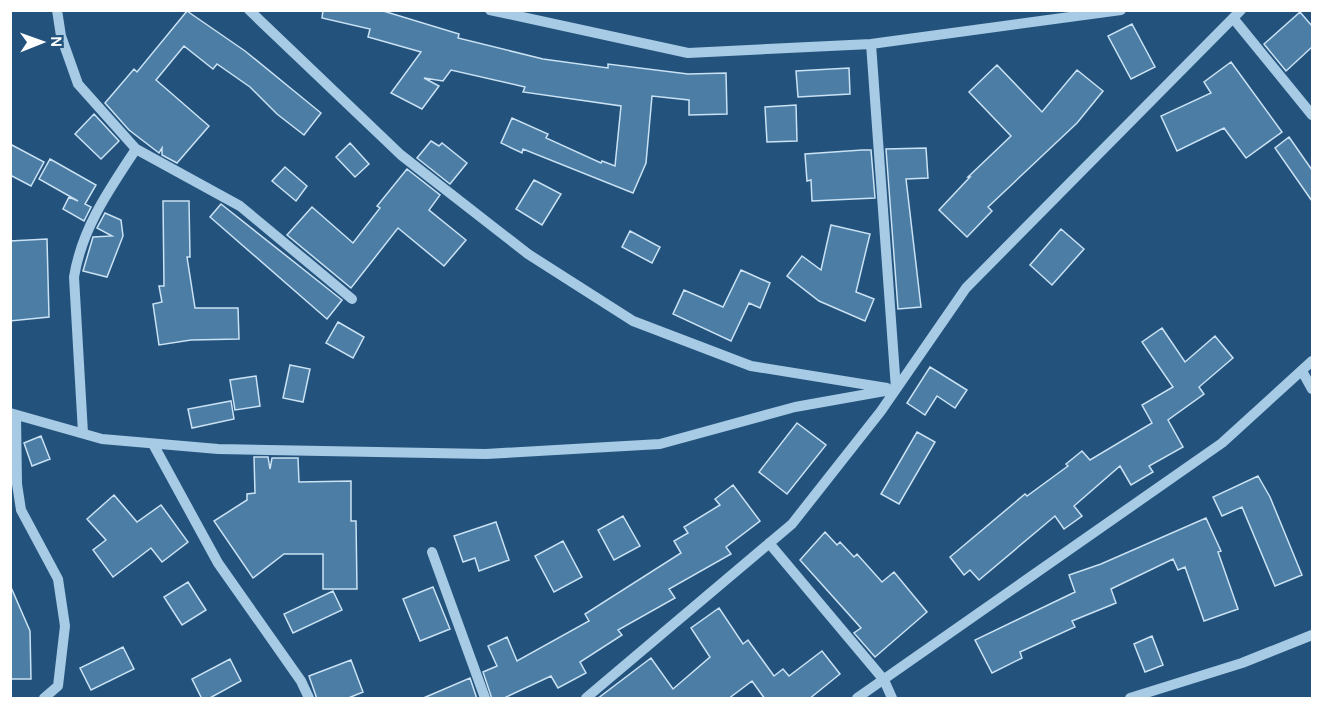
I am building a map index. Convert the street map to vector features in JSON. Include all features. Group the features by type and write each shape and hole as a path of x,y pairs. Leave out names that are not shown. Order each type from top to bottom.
{"street":[{"path":"57,10 61,36 78,84 136,149 240,206 352,299"},
{"path":"249,10 401,155 528,254 633,321 751,366 896,389"},
{"path":"490,10 688,53 871,44 1121,10"},
{"path":"586,699 792,524 896,389 966,288 1237,14 1312,115"},
{"path":"871,44 896,389"},
{"path":"83,433 74,277 78,252 98,207 136,149"},
{"path":"857,699 1222,443 1312,361"},
{"path":"1302,371 1312,389"},
{"path":"51,697 58,687 65,626 58,579 21,510 17,484 13,414 102,439 153,444 218,449 486,454 660,444 795,407 896,389"},
{"path":"153,444 218,563 301,681 309,699"},
{"path":"769,543 884,680 892,699"},
{"path":"432,552 485,699"},
{"path":"1130,699 1242,663 1312,635"}],"building":[{"path":"323,10 380,10 459,34 458,38 543,59 608,68 608,64 688,74 726,73 727,114 689,115 689,100 652,96 646,163 633,193 523,149 522,153 501,143 512,118 548,134 546,138 601,163 602,161 615,166 621,106 523,92 525,87 451,70 443,81 424,78 439,86 422,109 391,93 421,52 368,37 370,29 322,18"},
{"path":"187,11 245,51 321,113 304,135 277,114 250,87 217,64 213,69 184,46 156,80 209,126 177,163 162,155 162,148 159,153 129,130 105,103 134,69 137,72"},
{"path":"1300,12 1312,26 1312,47 1286,71 1264,44"},
{"path":"1132,24 1155,67 1131,79 1108,36"},
{"path":"1231,62 1282,132 1246,158 1224,128 1177,151 1161,116 1211,93 1204,82"},
{"path":"997,65 1042,112 1077,70 1103,91 1077,123 988,207 992,211 967,237 939,210 970,177 968,177 1011,136 969,92"},
{"path":"849,68 850,94 798,97 796,71"},
{"path":"796,105 797,141 767,142 765,107"},
{"path":"94,114 119,141 101,159 75,134"},
{"path":"1289,137 1312,170 1312,201 1275,148"},
{"path":"431,141 439,146 442,143 467,163 450,184 417,158"},
{"path":"350,143 369,164 355,177 336,157"},
{"path":"10,144 44,162 31,186 10,175"},
{"path":"926,148 928,178 906,179 921,307 898,309 886,149"},
{"path":"871,150 875,198 812,201 811,180 807,181 805,154"},
{"path":"50,159 96,185 85,204 91,207 84,221 63,209 69,197 78,201 39,179"},
{"path":"285,167 307,186 296,201 272,181"},
{"path":"407,169 440,195 429,210 466,240 444,266 398,228 351,288 287,235 312,207 353,243 380,208 377,206"},
{"path":"534,180 561,194 542,225 516,209"},
{"path":"163,201 189,201 190,257 187,257 195,308 238,308 239,339 191,340 159,345 153,304 162,302 159,286 164,286"},
{"path":"221,204 342,300 327,319 210,217"},
{"path":"105,213 121,220 123,236 107,277 83,271 93,237 112,236 97,228"},
{"path":"831,225 870,234 856,292 874,299 865,321 819,301 787,276 802,256 821,270"},
{"path":"1061,229 1084,249 1052,285 1030,265"},
{"path":"630,231 660,247 652,263 622,247"},
{"path":"47,239 49,317 10,321 10,241"},
{"path":"741,270 770,283 760,308 749,303 731,341 673,314 684,290 723,307"},
{"path":"338,322 364,337 353,358 326,343"},
{"path":"1162,328 1185,362 1215,336 1233,358 1199,387 1204,394 1168,420 1183,447 1149,466 1153,472 1131,485 1120,466 1074,506 1082,516 1064,529 1055,516 979,580 970,570 964,575 950,557 1025,494 1027,496 1068,466 1066,464 1082,451 1090,460 1152,423 1142,405 1173,387 1142,342"},
{"path":"290,365 310,369 303,402 283,398"},
{"path":"930,367 967,390 955,408 937,396 925,415 907,403"},
{"path":"256,376 260,406 235,410 230,380"},
{"path":"231,401 234,419 192,428 188,409"},
{"path":"797,423 826,445 787,494 759,472"},
{"path":"917,432 935,442 899,504 881,494"},
{"path":"41,436 50,459 32,466 24,443"},
{"path":"254,457 268,457 270,469 272,458 298,458 299,482 351,481 351,521 356,521 357,589 323,589 323,554 284,554 253,578 214,521 247,500 247,494 255,493"},
{"path":"1258,476 1270,497 1302,575 1275,586 1242,507 1222,516 1213,497"},
{"path":"733,485 760,521 726,547 731,554 669,589 675,598 618,630 622,635 580,662 586,673 558,688 551,676 502,699 492,699 483,672 497,666 488,646 507,637 517,661 589,621 585,614 681,553 674,541 688,533 684,527 720,505 715,499"},
{"path":"114,495 137,522 161,505 188,542 162,562 151,548 113,577 93,550 106,540 87,519"},
{"path":"623,516 640,546 614,560 598,530"},
{"path":"1206,518 1221,551 1218,552 1238,609 1204,621 1185,567 1178,570 1173,559 1111,589 1116,603 1072,621 1075,627 1020,652 1022,658 992,673 975,640 1075,592 1069,575 1101,564"},
{"path":"496,522 509,560 479,571 475,558 463,562 454,536"},
{"path":"825,532 837,545 840,542 854,557 857,554 882,582 894,572 927,612 875,657 854,633 861,628 800,560"},
{"path":"563,541 582,577 554,592 535,556"},
{"path":"188,582 206,610 182,625 164,597"},
{"path":"10,585 30,631 31,679 10,679"},
{"path":"433,587 450,629 420,641 403,599"},
{"path":"333,591 342,610 293,633 284,614"},
{"path":"719,608 743,644 748,640 774,676 783,669 789,676 822,651 840,674 809,699 765,699 752,681 728,699 597,699 651,658 673,689 710,657 691,628"},
{"path":"1152,636 1163,665 1145,672 1134,644"},
{"path":"123,647 134,669 91,690 80,668"},
{"path":"230,659 241,681 208,699 202,699 192,679"},
{"path":"351,660 363,692 346,699 317,699 309,676"},
{"path":"470,678 477,699 421,699"}]}
